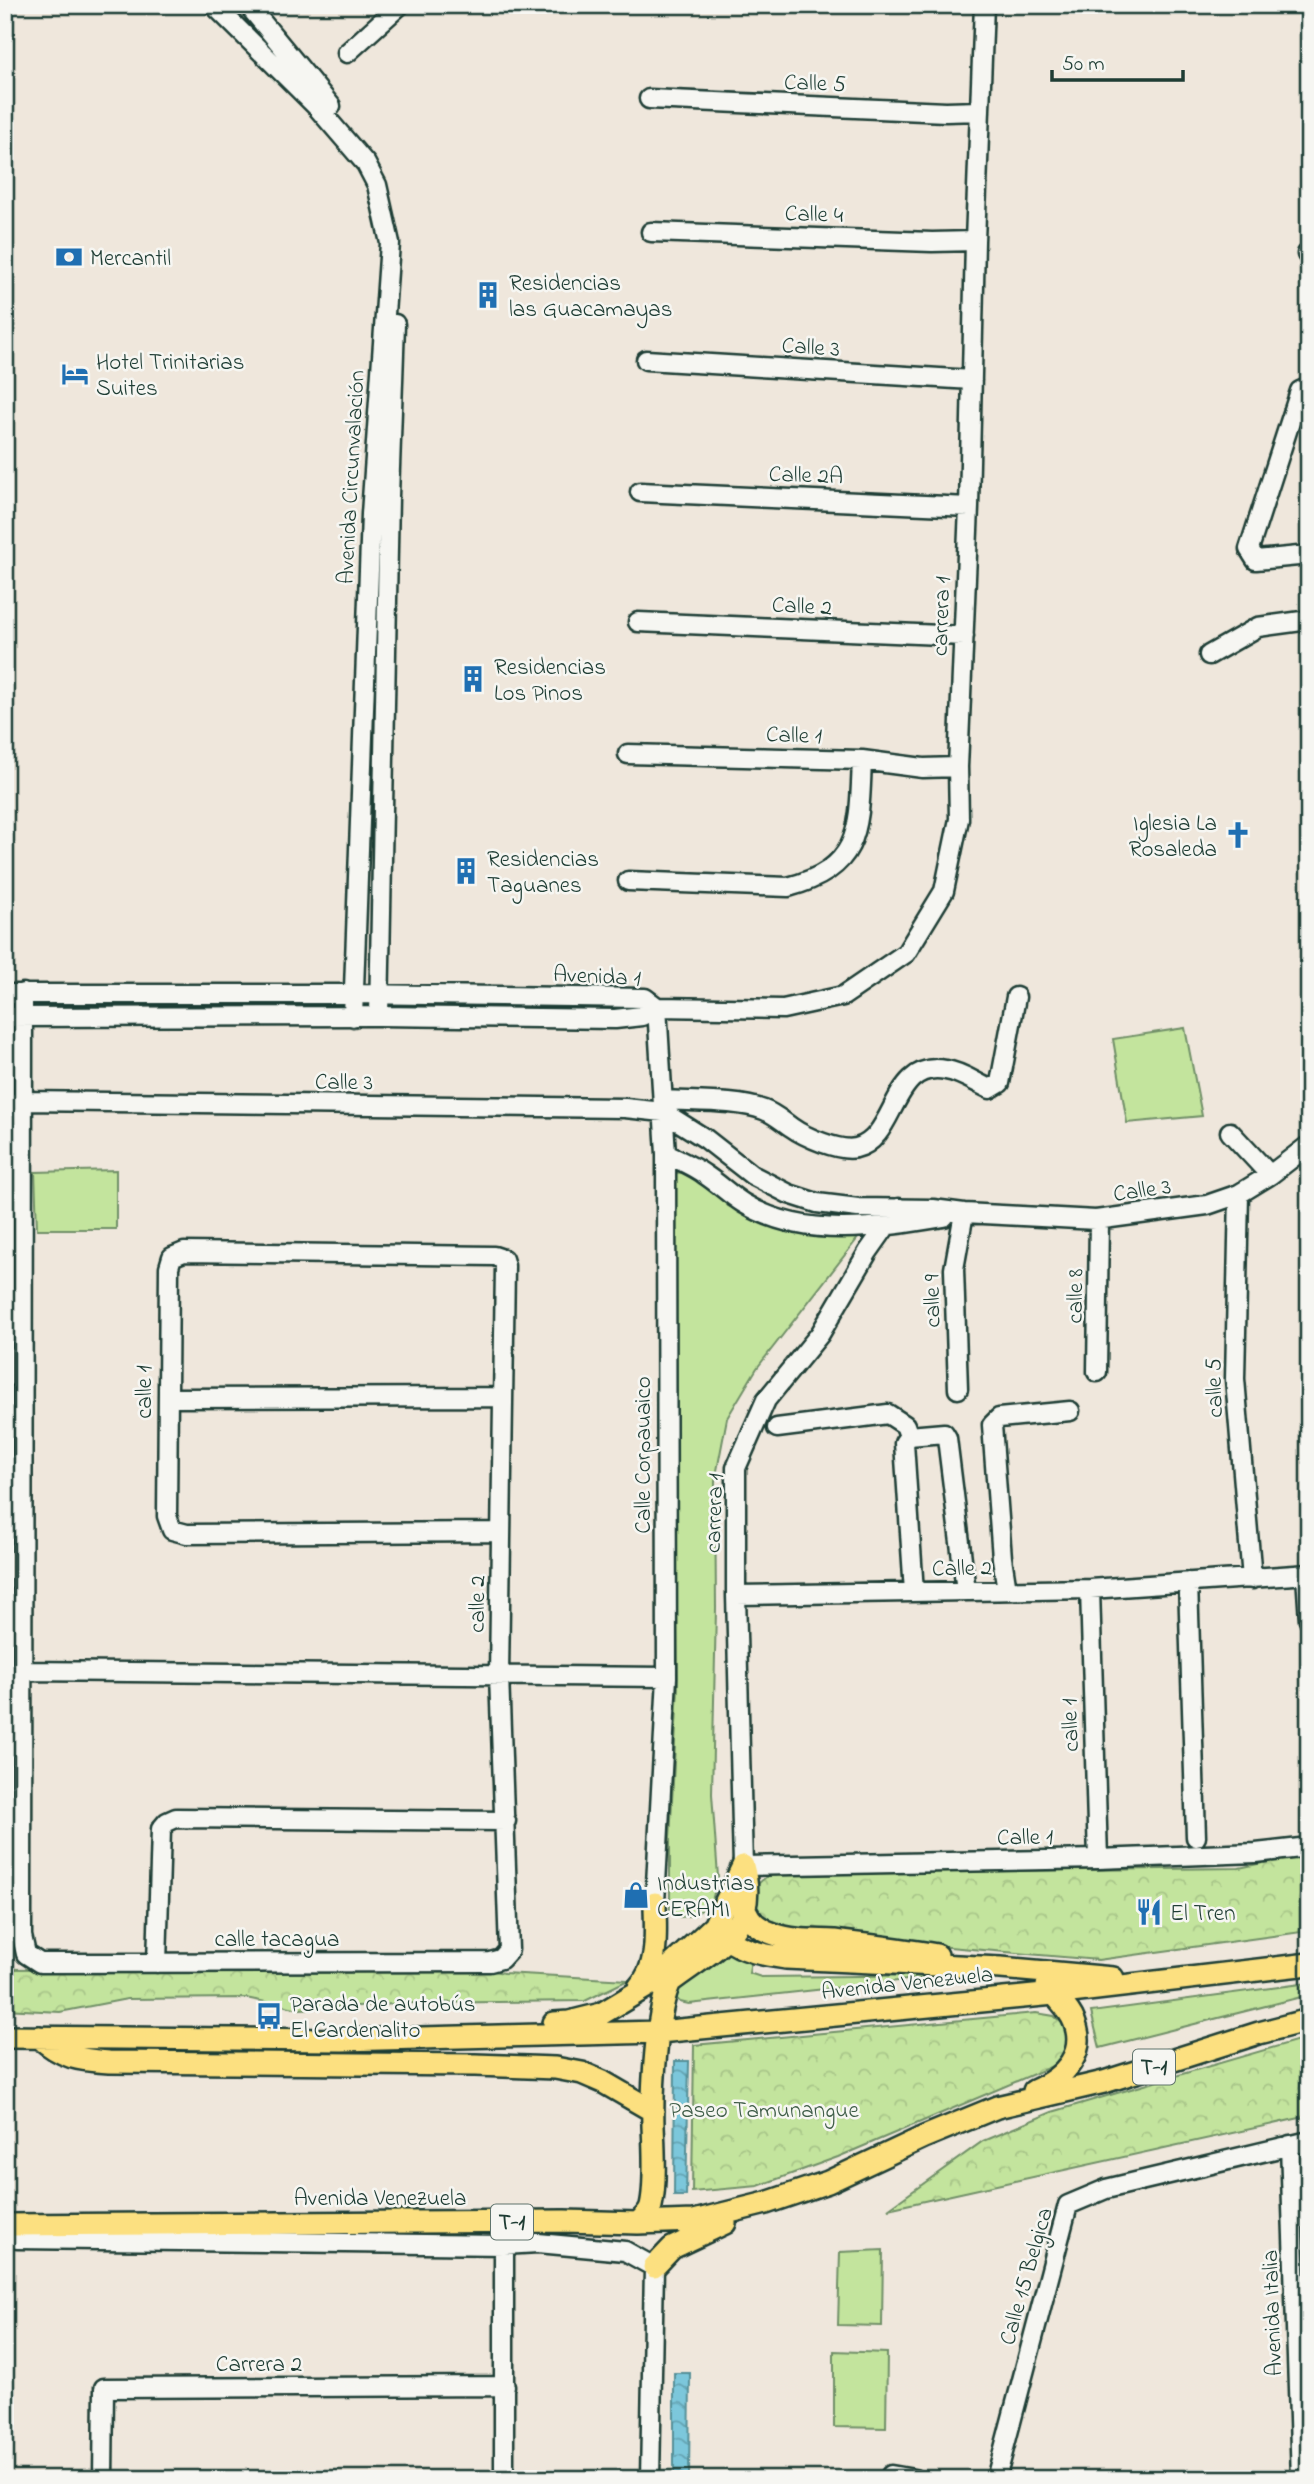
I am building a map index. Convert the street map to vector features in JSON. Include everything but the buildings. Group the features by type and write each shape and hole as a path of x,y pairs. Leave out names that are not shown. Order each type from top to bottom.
{"main road":[{"path":"743,1866 747,1881 746,1910 750,1920 771,1934 790,1939 902,1948 1001,1968"},
{"path":"342,2040 431,2029 569,2022 601,2014 651,1984 714,1926 743,1866"},
{"path":"631,1996 647,1979 654,1958 655,1903"},
{"path":"638,2223 651,2207 653,2111 665,1993 670,1982 728,1939 746,1910"},
{"path":"728,1939 760,1954 786,1958 1182,1980"},
{"name":"Avenida Venezuela","path":"5,2037 342,2040 659,2032 1054,1994 1309,1964"},
{"path":"997,2107 1054,2083 1075,2056 1077,2038 1072,2017 1032,1971"},
{"name":"Avenida Venezuela","path":"5,2225 694,2221 766,2203 828,2182 924,2137 997,2107 1104,2082 1309,2020"},
{"path":"39,2037 51,2049 75,2060 555,2068 582,2073 603,2082 653,2111"},
{"path":"654,2267 672,2248 766,2203"}],"street":[{"name":"Avenida Circunvalación","path":"214,5 316,106 366,164 377,185 390,243 371,514 353,1017"},
{"name":"Avenida Circunvalación","path":"248,5 371,154 385,179 395,216 399,246 389,509 379,1016"},
{"path":"347,52 400,5"},
{"name":"carrera 1","path":"657,1007 783,1009 843,996 906,953 944,891 958,818 984,5"},
{"name":"Calle 5","path":"649,99 946,112 979,111"},
{"name":"Calle 4","path":"651,232 932,242 975,241"},
{"name":"Calle 3","path":"646,360 972,380"},
{"path":"1309,387 1300,391 1249,550 1256,560 1309,555"},
{"name":"Calle 2A","path":"640,492 969,507"},
{"path":"1209,655 1258,627 1309,620"},
{"name":"Calle 2","path":"638,622 964,636"},
{"name":"Calle 1","path":"628,754 862,760 923,768 958,767"},
{"path":"628,881 788,887 810,881 833,867 853,844 859,818 862,760"},
{"name":"Avenida 1","path":"14,993 645,998 657,1007 642,1016 615,1019 14,1016"},
{"path":"14,993 23,1101 23,1671 667,1677"},
{"name":"Calle 3","path":"5,1106 23,1101 625,1108 750,1106 775,1115 819,1141 843,1149 860,1147 873,1138 905,1086 924,1071 948,1070 990,1089 1000,1083 1016,997"},
{"name":"Calle Corpauaico","path":"655,1903 667,1677 666,1154 657,1007"},
{"path":"663,1106 752,1175 789,1194 817,1203 858,1208 933,1209 964,1213"},
{"path":"1230,1132 1270,1175"},
{"name":"Calle 3","path":"964,1213 1099,1220 1207,1205 1239,1194 1270,1175 1309,1145"},
{"path":"666,1154 703,1173 743,1203 786,1221 853,1229 886,1227 964,1213"},
{"name":"calle 5","path":"1239,1194 1235,1379 1252,1578"},
{"name":"carrera 1","path":"743,1866 736,1595 736,1468 766,1400 820,1334 868,1252 899,1208"},
{"name":"calle 9","path":"958,1389 954,1269 964,1213"},
{"name":"calle 8","path":"1097,1372 1099,1220"},
{"name":"calle 1","path":"501,1532 187,1534 172,1530 167,1516 167,1398 169,1267 172,1257 184,1252 494,1256 503,1259"},
{"name":"calle 2","path":"503,1259 499,1675 509,1950"},
{"path":"167,1398 503,1397"},
{"path":"1007,1590 992,1425 999,1418 1070,1411"},
{"path":"777,1428 888,1414 905,1425 909,1436"},
{"path":"914,1592 904,1443 909,1436 937,1432 944,1433 947,1438 966,1591"},
{"path":"1307,1575 1309,1620"},
{"name":"Calle 2","path":"736,1595 1090,1589 1307,1575"},
{"path":"1188,1582 1196,1837"},
{"name":"calle 1","path":"1090,1589 1098,1859"},
{"name":"calle tacagua","path":"23,1671 22,1936 26,1954 40,1963 490,1962 501,1959 509,1950"},
{"path":"157,1963 161,1829 176,1818 506,1821"},
{"name":"Calle 1","path":"743,1866 1098,1859 1255,1853 1309,1847"},
{"name":"Calle 15 Belgica","path":"996,2479 1068,2205 1106,2189 1309,2141"},
{"name":"Avenida Italia","path":"1290,2145 1301,2479"},
{"path":"5,2234 17,2239 504,2245 538,2243 625,2251 654,2267 650,2479"},
{"path":"504,2245 504,2479"},
{"name":"Carrera 2","path":"103,2479 104,2388 505,2386"},
{"path":"891,2475 914,2479"}],"green space":[{"path":"1185,1028 1202,1116 1127,1123 1113,1039"},
{"path":"116,1170 116,1229 37,1229 35,1172"},
{"path":"699,1172 721,1193 728,1206 747,1214 858,1238 757,1368 727,1418 715,1481 716,1608 712,1794 718,1877 712,1901 695,1915 681,1917 670,1914 670,1839 678,1687 671,1173"},
{"path":"1309,1853 1309,1931 1098,1960 789,1933 767,1921 753,1907 756,1887 771,1874 1239,1868"},
{"path":"731,1952 751,1962 749,1973 761,1977 953,1975 689,2004 680,2002 674,1996 680,1981"},
{"path":"466,1966 504,1973 628,1980 585,2001 415,2003 300,2009 246,1998 127,1999 60,2012 5,2009 5,1969"},
{"path":"1309,1983 1309,1995 1100,2048 1091,2012"},
{"name":"Paseo Tamunangue","path":"1036,2013 1054,2016 1069,2029 1070,2047 1055,2065 838,2157 758,2186 692,2192 694,2045"},
{"path":"1309,2037 1309,2116 888,2209 983,2141 1052,2112"},
{"path":"883,2250 882,2326 838,2325 840,2252"},
{"path":"834,2351 887,2353 886,2428 834,2427"}],"water":[{"path":"675,2061 689,2061 686,2196 674,2196"},
{"path":"674,2373 690,2373 689,2479 674,2479"}],"place":[{"name":"Mercantil","path":"69,257"},
{"name":"Residencias las Guacamayas","path":"488,295"},
{"name":"Hotel Trinitarias Suites","path":"75,374"},
{"name":"Residencias Los Pinos","path":"473,679"},
{"name":"Iglesia La Rosaleda","path":"1238,835"},
{"name":"Residencias Taguanes","path":"466,871"},
{"name":"Industrias CERAMI","path":"636,1895"},
{"name":"El Tren","path":"1149,1912"},
{"name":"Parada de autobús El Cardenalito","path":"269,2016"}]}
